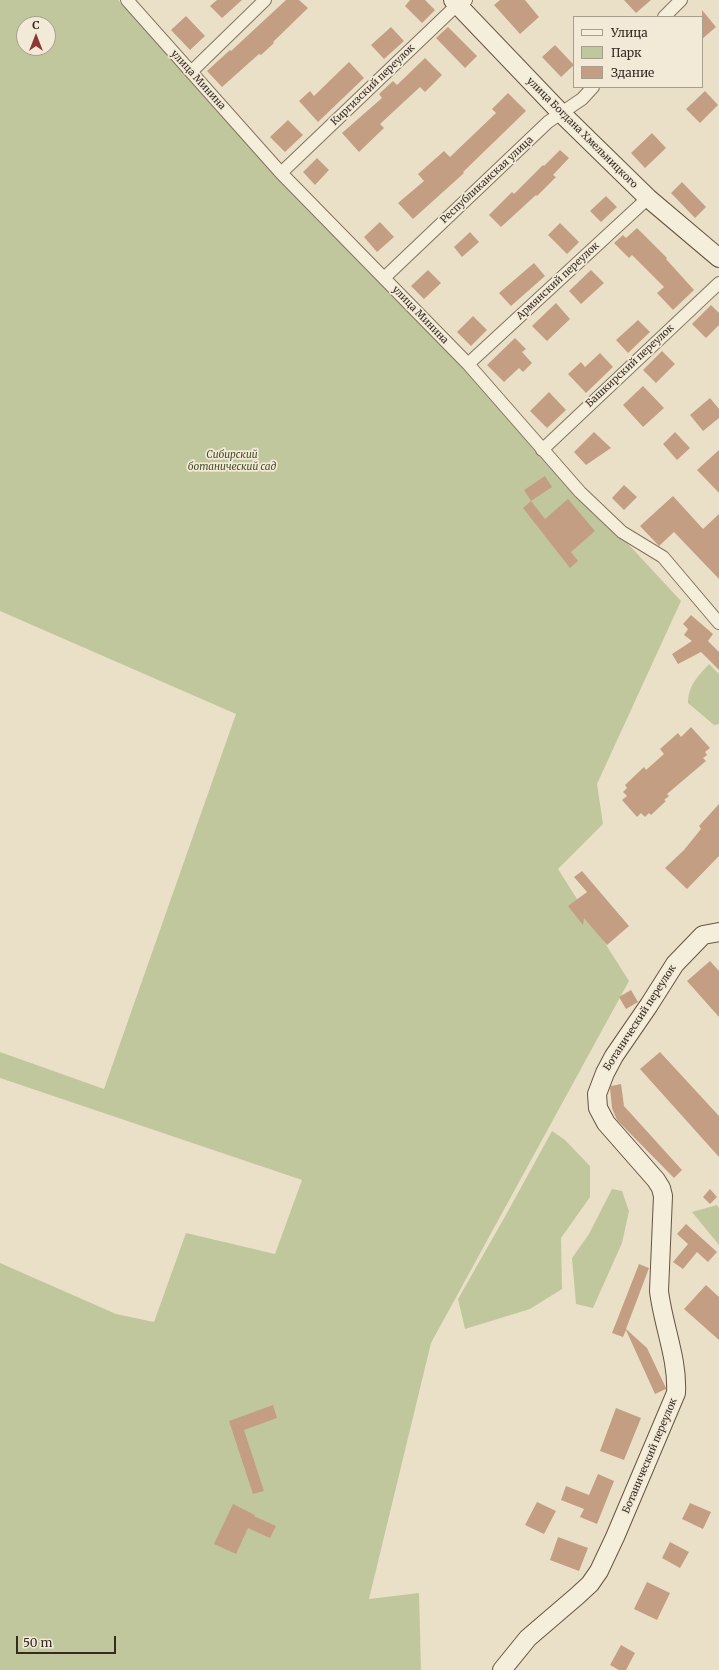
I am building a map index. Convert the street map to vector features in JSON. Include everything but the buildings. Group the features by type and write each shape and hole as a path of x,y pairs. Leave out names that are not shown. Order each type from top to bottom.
{"street":[{"name":"улица Минина","path":"127,0 281,173 468,364 580,492 622,532 663,557 719,623"},
{"path":"191,72 265,0"},
{"path":"665,16 681,0"},
{"name":"улица Богдана Хмельницкого","path":"459,2 561,113 648,198 719,258"},
{"name":"Киргизский переулок","path":"281,173 459,2"},
{"name":"Республиканская улица","path":"384,278 548,122 582,99 592,88"},
{"name":"Армянский переулок","path":"468,364 648,198"},
{"name":"Башкирский переулок","path":"542,450 719,283"},
{"name":"Ботанический переулок","path":"502,1670 514,1653 528,1638 590,1584 599,1571 676,1393 676,1371 659,1291 663,1196 661,1188 656,1180 606,1123 598,1108 597,1094 605,1073 614,1056 675,964 703,935 719,932"}],"green space":[{"name":"Сибирский ботанический сад","path":"0,0 118,0 278,179 464,367 681,601 597,784 603,824 558,869 629,981 431,1343 369,1599 419,1593 421,1670 0,1670 0,1263 116,1314 154,1322 186,1233 275,1254 302,1180 0,1078 0,1052 104,1089 236,714 0,611"},
{"path":"709,664 719,674 719,724 714,725 688,703 688,697 692,686"},
{"path":"552,1131 565,1140 590,1166 590,1197 561,1238 562,1289 530,1309 465,1329 458,1299"},
{"path":"612,1189 622,1191 629,1211 622,1243 593,1308 576,1304 572,1258 589,1234"},
{"path":"717,1205 719,1208 719,1245 692,1212"}]}
